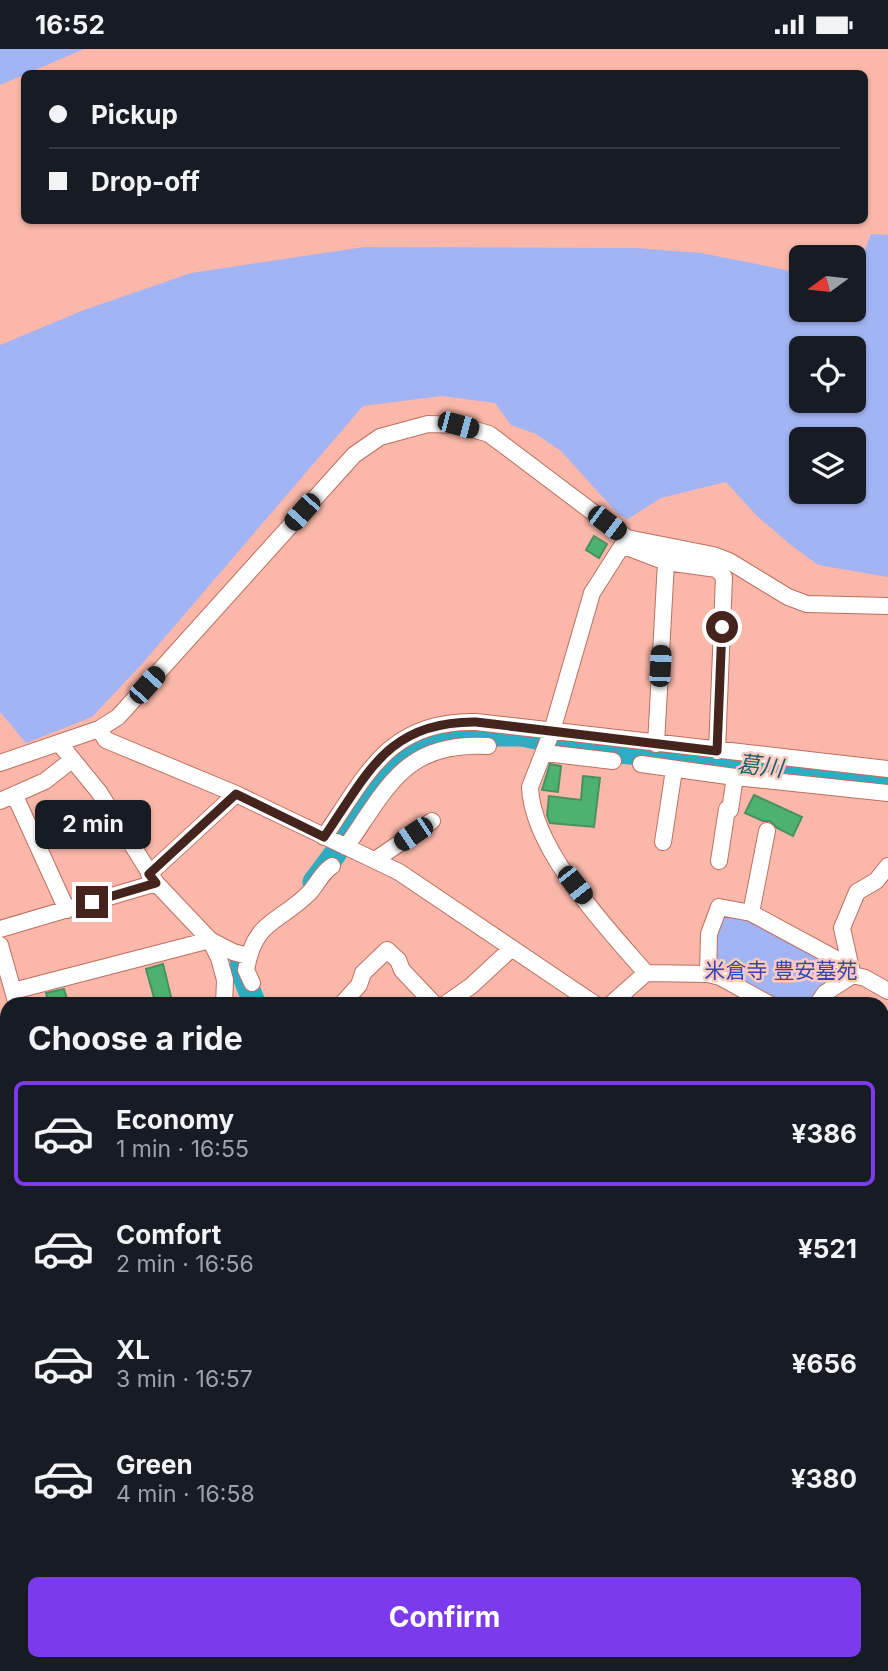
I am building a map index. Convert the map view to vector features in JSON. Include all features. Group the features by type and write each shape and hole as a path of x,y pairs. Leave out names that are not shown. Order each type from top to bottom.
{"street":[{"path":"0,763 99,729 125,709 354,455 380,437 428,424 458,425 489,434 624,541 666,562 717,569 723,577 717,751"},
{"path":"624,541 713,555 729,561 788,597 807,604 888,607"},
{"path":"624,541 592,593 545,753 530,787 538,826 575,885 646,973"},
{"path":"656,744 666,562"},
{"path":"324,837 381,755 402,739 445,723 552,731 888,769"},
{"path":"99,729 107,740 236,794 375,860 429,891 584,997"},
{"path":"59,743 99,792 152,879 210,940 225,979 224,997"},
{"path":"345,846 404,767 420,757 444,749 488,746"},
{"path":"545,753 613,761"},
{"path":"67,909 7,798 45,781 72,760"},
{"path":"817,786 820,762"},
{"path":"640,764 888,793"},
{"path":"663,842 674,770"},
{"path":"719,861 735,777"},
{"path":"0,929 152,879 236,794"},
{"path":"375,860 432,821"},
{"path":"751,913 767,831"},
{"path":"240,954 259,933 310,892 332,866"},
{"path":"852,971 842,928 857,891 876,881 888,866"},
{"path":"708,974 709,934 719,907 751,913 888,991"},
{"path":"18,997 210,940 240,954 252,983"},
{"path":"0,945 15,997"},
{"path":"455,997 512,948"},
{"path":"348,997 359,985 363,973 387,950 398,960 402,971 427,997"},
{"path":"822,997 852,971"},
{"path":"619,997 646,973 708,974 720,977 756,997"}],"green space":[{"path":"0,49 84,49 35,70 21,70 21,76 0,85"},
{"path":"871,234 888,235 888,577 818,565 757,516 726,482 661,498 628,519 618,514 561,451 536,434 511,425 495,403 442,396 363,406 142,664 92,717 26,743 0,712 0,345 84,310 191,273 364,247 636,248 701,253 789,271 789,322 866,322 866,247"},
{"name":"米倉寺 豊安墓苑","path":"721,915 749,920 843,971 843,976 813,997 767,997 717,971 712,958"}],"building":[{"path":"594,536 607,544 599,558 586,550"},
{"path":"550,764 561,766 558,792 542,790"},
{"path":"583,776 600,778 594,827 550,823 547,815 549,796 581,800"},
{"path":"754,795 802,817 793,836 770,821 763,821 745,813"},
{"path":"163,964 171,997 154,997 146,969"},
{"path":"64,989 66,997 47,997 46,993"}],"waterway":[{"name":"葛川","path":"314,882 384,778 406,754 427,742 443,737 522,735 611,751 888,780"},
{"name":"葛川","path":"242,961 241,969 252,997"}],"route":[{"path":"92,902 156,883 149,874 236,794 324,837 381,755 416,732 445,723 476,722 717,751 722,627"}]}
